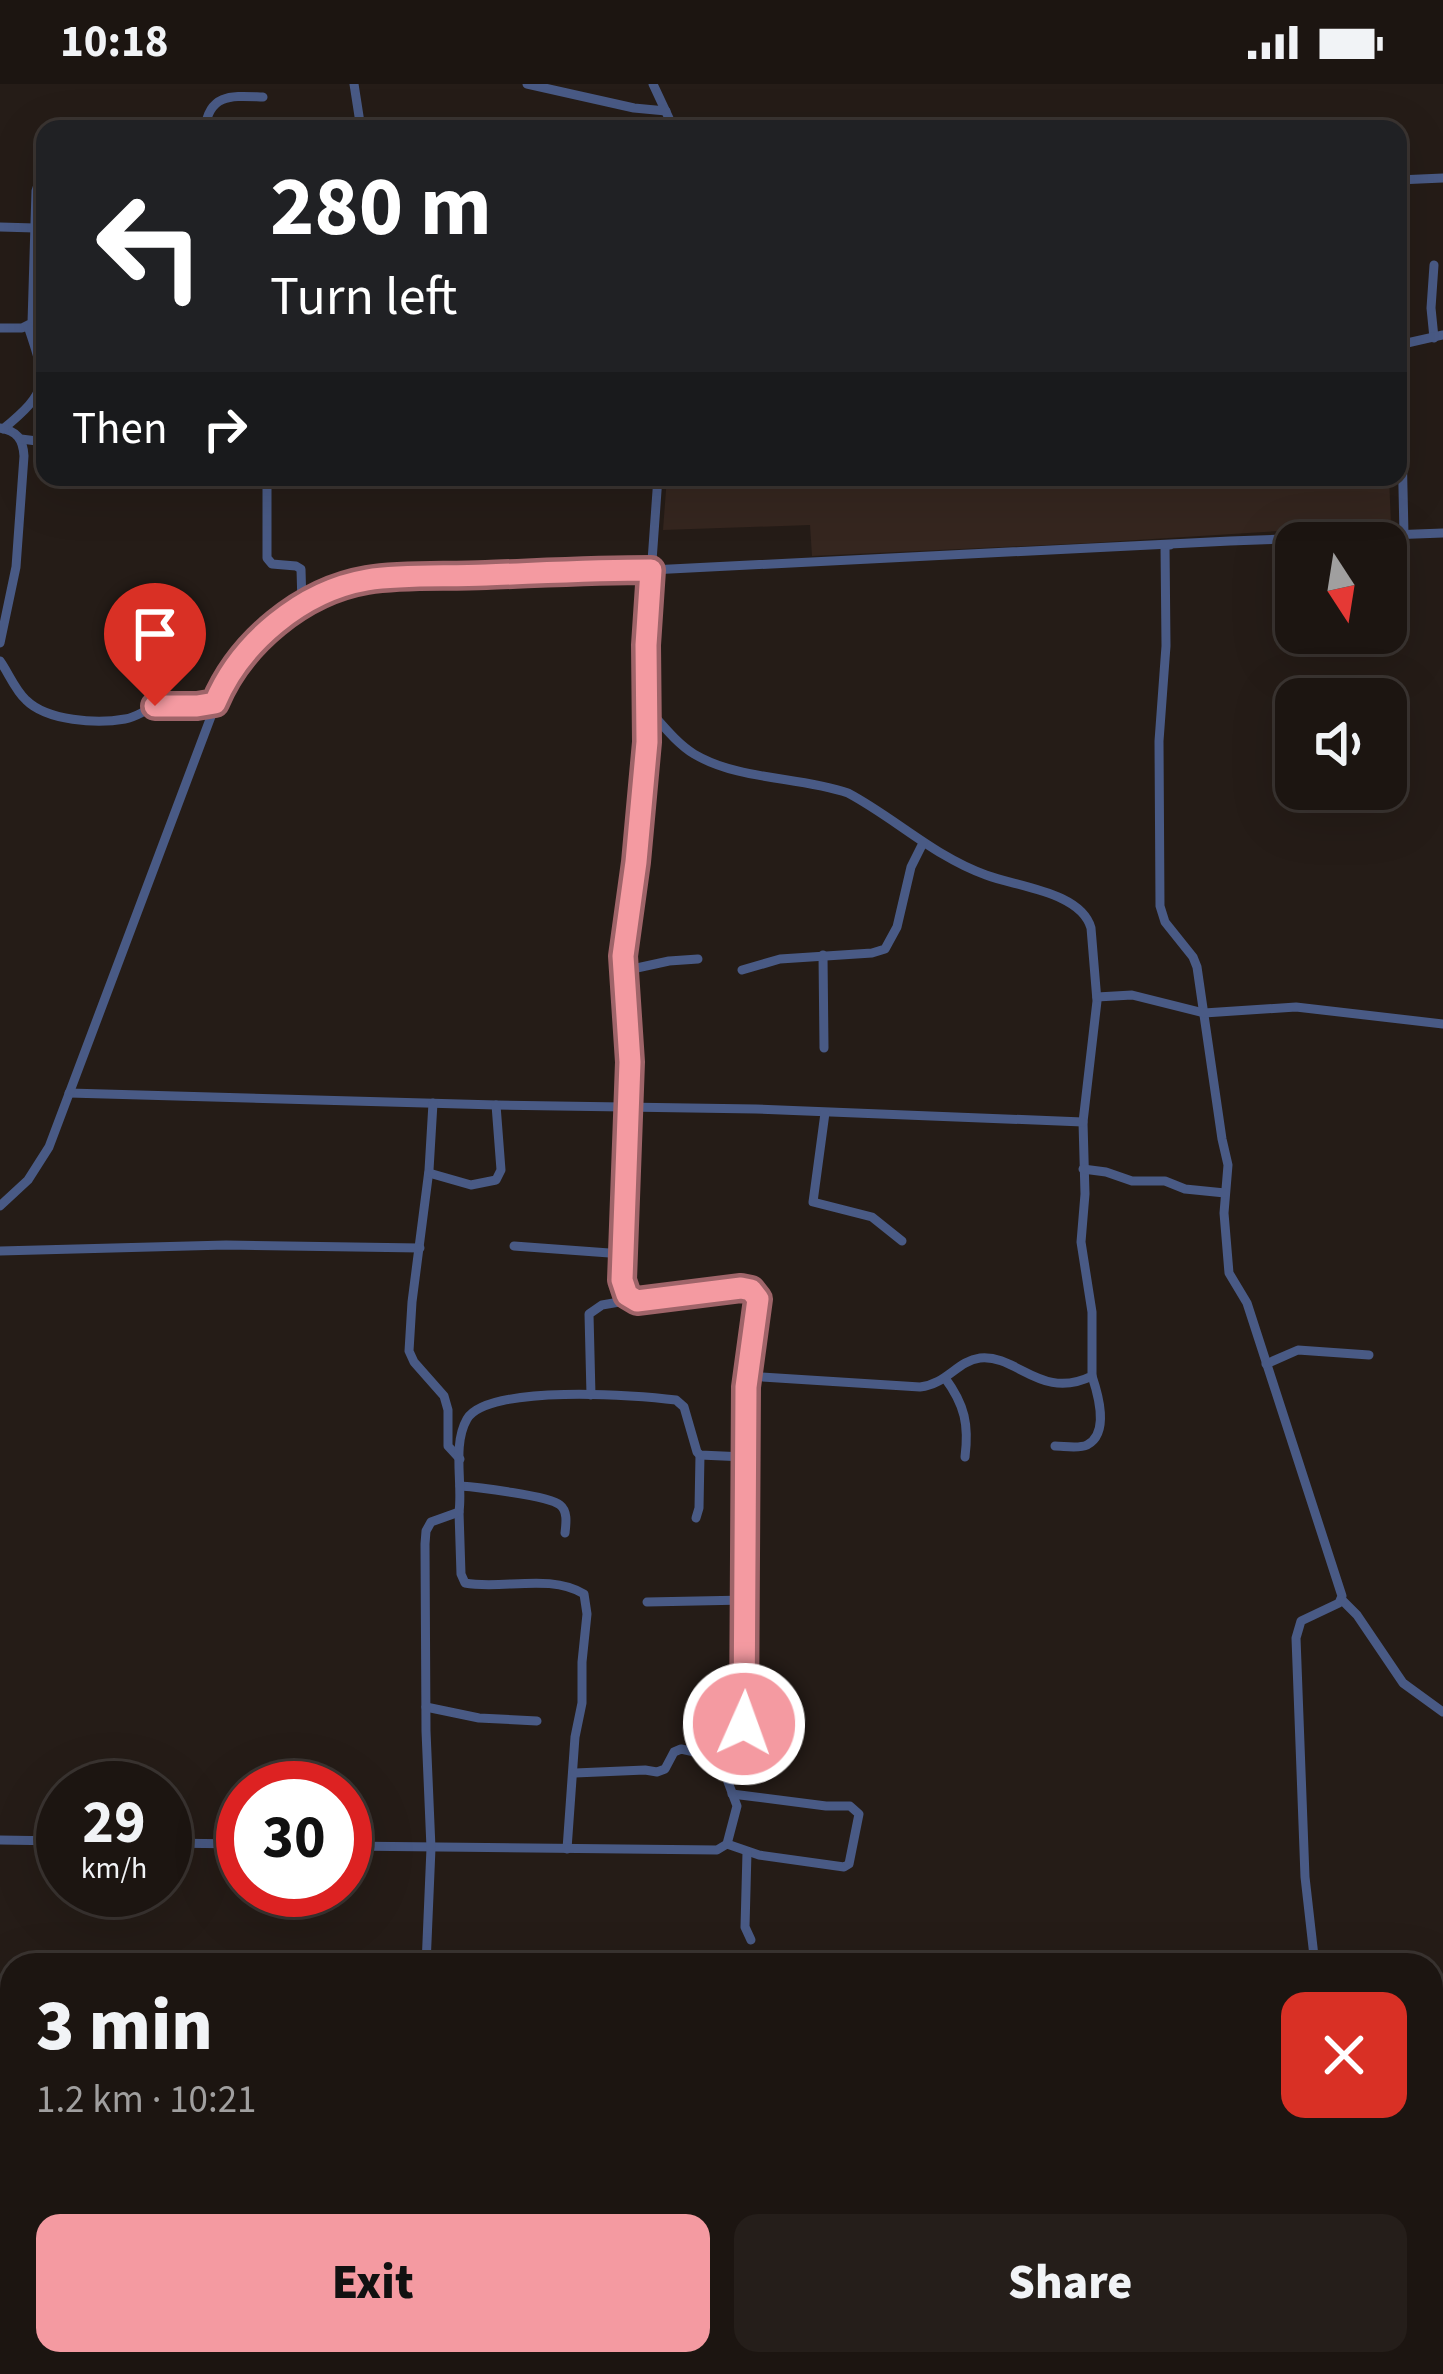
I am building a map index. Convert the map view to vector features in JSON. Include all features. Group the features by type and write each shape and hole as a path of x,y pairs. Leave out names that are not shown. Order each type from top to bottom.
{"street":[{"path":"354,84 360,120"},
{"path":"526,84 666,111"},
{"path":"653,84 670,120"},
{"path":"206,120 215,103 235,96 263,97"},
{"path":"1407,179 1443,178"},
{"path":"36,190 36,245"},
{"path":"0,227 34,228"},
{"path":"1407,343 1438,337 1431,308 1434,265"},
{"path":"28,326 36,294"},
{"path":"0,328 28,326"},
{"path":"28,326 36,351"},
{"path":"0,644 18,552 23,456 20,439 2,428 36,392"},
{"path":"20,439 36,441"},
{"path":"267,486 267,558 272,564 301,569 302,605"},
{"path":"631,1300 624,1289 623,1253 630,1062 623,971 647,742 646,645 657,486"},
{"path":"1403,486 1404,522"},
{"path":"1407,535 1443,533"},
{"path":"0,1206 41,1163 224,682 248,650 302,605 372,579 1275,542"},
{"path":"1167,548 1159,760 1160,906 1197,967 1227,1154 1229,1273 1246,1303 1342,1600 1403,1683 1443,1712"},
{"path":"0,661 26,700 62,716 127,719 162,705 215,703"},
{"path":"647,708 690,752 736,770 848,793 923,843 984,875 1073,903 1088,917 1097,997 1083,1122 1081,1255 1092,1312 1092,1376 1101,1410 1091,1442 1055,1446"},
{"path":"742,970 780,959 885,949 897,927 911,866 923,843"},
{"path":"823,955 824,1048"},
{"path":"623,971 698,959"},
{"path":"1097,997 1132,995 1204,1013 1297,1007 1443,1024"},
{"path":"69,1094 939,1114 1083,1122"},
{"path":"433,1103 410,1351 444,1396 448,1446 460,1459"},
{"path":"429,1174 471,1185 496,1180 501,1162 496,1105"},
{"path":"825,1112 813,1202 872,1216 902,1241"},
{"path":"1083,1169 1132,1181 1165,1180 1185,1189 1226,1193"},
{"path":"0,1251 226,1245 420,1248"},
{"path":"514,1246 623,1253"},
{"path":"372,1847 708,1851 727,1844 736,1813 728,1783 746,1701 745,1456 757,1295 741,1288 602,1305 589,1315 591,1395"},
{"path":"1266,1364 1298,1350 1369,1355"},
{"path":"748,1376 920,1387 939,1383 970,1361 986,1358 1041,1380 1070,1382 1092,1376"},
{"path":"945,1378 966,1418 965,1457"},
{"path":"567,1850 575,1736 582,1703 584,1594 556,1584 465,1583 459,1512 464,1424 484,1403 554,1395 676,1400 684,1407 700,1455 696,1518"},
{"path":"700,1455 745,1456"},
{"path":"460,1486 559,1504 566,1533"},
{"path":"427,1953 431,1848 426,1531 430,1522 459,1512"},
{"path":"647,1602 746,1600"},
{"path":"1314,1953 1305,1877 1296,1637 1301,1621 1342,1600"},
{"path":"426,1707 479,1718 537,1721"},
{"path":"575,1773 658,1772 681,1749 735,1760"},
{"path":"727,1844 747,1852 847,1867 859,1814 850,1806 732,1794"},
{"path":"0,1840 36,1841"},
{"path":"747,1852 745,1927 751,1940"}],"shaded area":[{"path":"666,486 1389,486 1391,522 1275,522 1275,531 812,556 810,525 663,530"}],"route":[{"path":"155,706 215,703 232,669 262,636 302,605 352,583 651,570 647,742 623,956 630,1062 622,1280 631,1300 644,1302 741,1288 751,1290 758,1299 746,1387 744,1724"}]}
